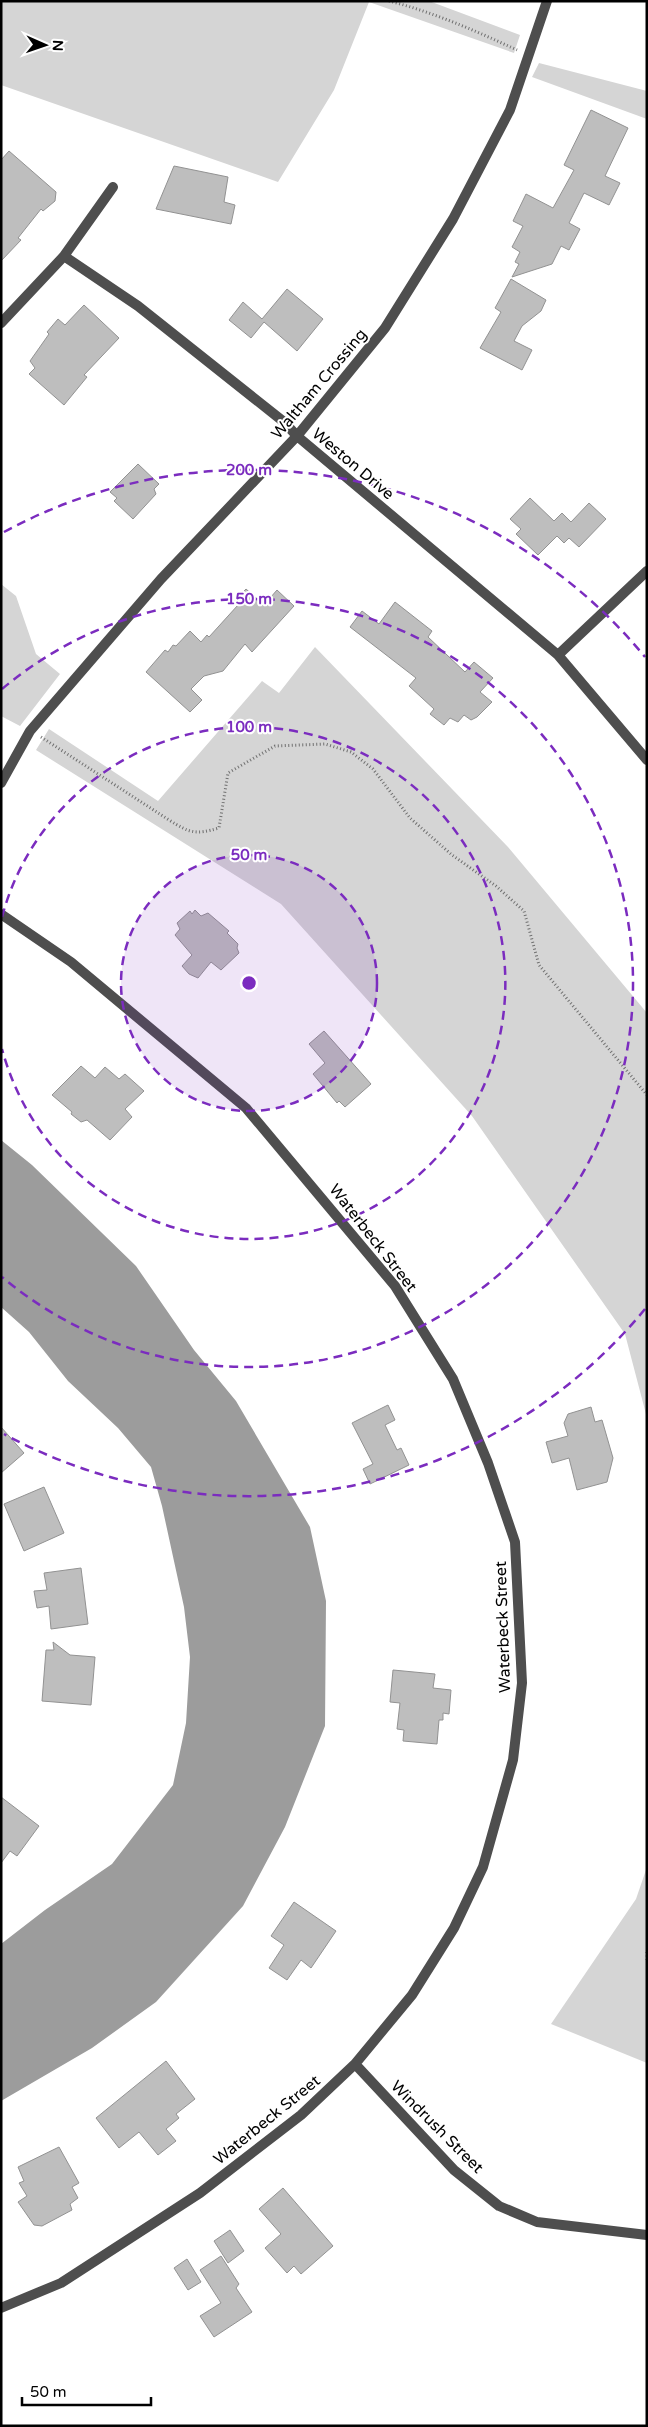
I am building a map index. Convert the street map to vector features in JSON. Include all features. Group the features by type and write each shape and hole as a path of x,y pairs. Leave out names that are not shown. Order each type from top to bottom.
{"street":[{"name":"Waltham Crossing","path":"1,783 30,730 161,579 297,436 385,328 453,219 510,110 530,58 547,1"},
{"path":"1,323 64,256 113,188"},
{"name":"Weston Drive","path":"64,256 138,306 284,422 297,436 558,655 647,760"},
{"path":"558,655 647,571"},
{"name":"Waterbeck Street","path":"1,914 71,962 246,1108 323,1197 395,1286 452,1379 488,1463 515,1542 522,1683 513,1760 483,1867 454,1928 412,1995 355,2064 301,2115 200,2193 61,2283 1,2308"},
{"name":"Windrush Street","path":"355,2064 454,2170 499,2206 537,2222 647,2236"}],"path":[{"path":"389,1 412,7 466,27 530,58"},
{"path":"30,730 169,820 187,831 199,834 219,828 228,773 275,746 325,744 351,752 373,769 410,818 452,856 496,886 524,911 540,965 647,1095"},
{"path":"647,1952 647,1960"}],"shaded area":[{"path":"1,1 429,1 520,35 514,53 369,2 334,90 278,182 1,85"},
{"path":"539,63 647,91 647,119 532,77"},
{"path":"1,584 16,596 36,654 60,674 20,726 1,716"},
{"path":"315,647 508,847 647,1013 647,1418 625,1334 472,1116 281,904 36,750 49,729 158,801 262,681 279,693"},
{"path":"1,1140 32,1165 136,1266 194,1350 236,1401 310,1527 326,1601 325,1726 285,1827 243,1906 156,2002 92,2048 1,2101 1,1944 45,1910 112,1864 173,1785 186,1723 190,1657 184,1607 162,1506 151,1467 118,1428 68,1381 29,1332 1,1307"},
{"path":"647,1867 647,2063 551,2024 636,1899"}],"building":[{"path":"591,110 628,128 605,176 620,183 609,205 584,193 569,223 580,229 569,250 561,246 552,264 512,277 519,264 515,262 520,252 512,247 523,226 513,221 526,194 553,208 574,170 564,165"},
{"path":"9,151 56,192 55,201 43,211 41,209 18,238 21,240 1,261 1,160"},
{"path":"174,166 228,177 224,202 235,205 231,224 156,209"},
{"path":"511,279 546,300 541,311 522,326 514,341 532,350 522,370 480,348 501,312 495,308"},
{"path":"287,289 323,319 297,351 264,322 251,338 229,320 243,302 262,319"},
{"path":"84,305 119,338 84,375 87,377 64,405 29,374 35,368 30,361 49,334 47,332 58,319 65,325"},
{"path":"138,464 159,484 154,489 156,494 133,519 114,501 117,498 110,492"},
{"path":"530,498 554,521 562,513 571,522 589,503 606,519 579,547 569,538 564,543 557,536 538,555 516,534 521,529 510,519"},
{"path":"246,589 264,605 277,590 294,606 252,652 245,644 223,671 204,676 191,689 202,700 190,712 146,672 165,650 168,652 173,645 176,646 190,631 201,642 207,635 209,637 238,605 234,602"},
{"path":"395,602 432,631 428,637 465,672 474,662 493,678 480,692 492,702 477,717 471,720 464,715 458,722 450,718 444,725 430,714 434,709 409,686 416,678 350,627 362,611 379,624"},
{"path":"195,910 201,916 208,913 229,931 227,933 238,944 239,953 221,970 211,962 198,978 189,974 182,966 192,955 175,935 180,929 177,923 190,911 192,914"},
{"path":"324,1031 371,1084 345,1107 339,1101 337,1103 313,1074 325,1063 309,1044"},
{"path":"81,1066 95,1078 105,1067 119,1079 125,1074 144,1091 125,1109 132,1117 110,1140 87,1120 81,1122 52,1095"},
{"path":"388,1405 395,1420 385,1425 397,1450 401,1448 409,1465 370,1484 363,1469 373,1464 352,1423"},
{"path":"591,1407 595,1422 602,1420 613,1458 607,1482 577,1490 569,1458 552,1463 546,1442 568,1436 564,1423 568,1414"},
{"path":"1,1427 24,1453 1,1473"},
{"path":"44,1487 64,1533 24,1551 4,1504"},
{"path":"81,1568 88,1624 51,1629 49,1606 37,1608 34,1591 47,1590 44,1573"},
{"path":"53,1642 70,1655 95,1657 91,1705 42,1701 46,1650 54,1650"},
{"path":"393,1670 435,1674 433,1688 451,1690 449,1714 443,1713 443,1720 439,1720 437,1744 403,1741 404,1730 397,1729 400,1703 390,1702"},
{"path":"1,1797 39,1826 17,1856 10,1851 1,1863"},
{"path":"294,1902 336,1931 311,1968 301,1960 287,1980 269,1968 284,1945 271,1936"},
{"path":"166,2061 195,2099 176,2114 179,2118 166,2129 176,2141 158,2155 139,2132 119,2148 96,2118"},
{"path":"59,2147 79,2183 72,2187 78,2198 70,2204 72,2210 42,2226 34,2225 18,2202 27,2196 19,2183 24,2181 18,2167"},
{"path":"283,2188 333,2246 301,2274 294,2266 287,2273 265,2248 281,2234 259,2209"},
{"path":"230,2230 244,2251 228,2263 214,2241"},
{"path":"221,2256 239,2284 236,2288 252,2312 214,2337 200,2316 221,2303 200,2270"},
{"path":"187,2259 201,2282 188,2290 174,2268"}]}
